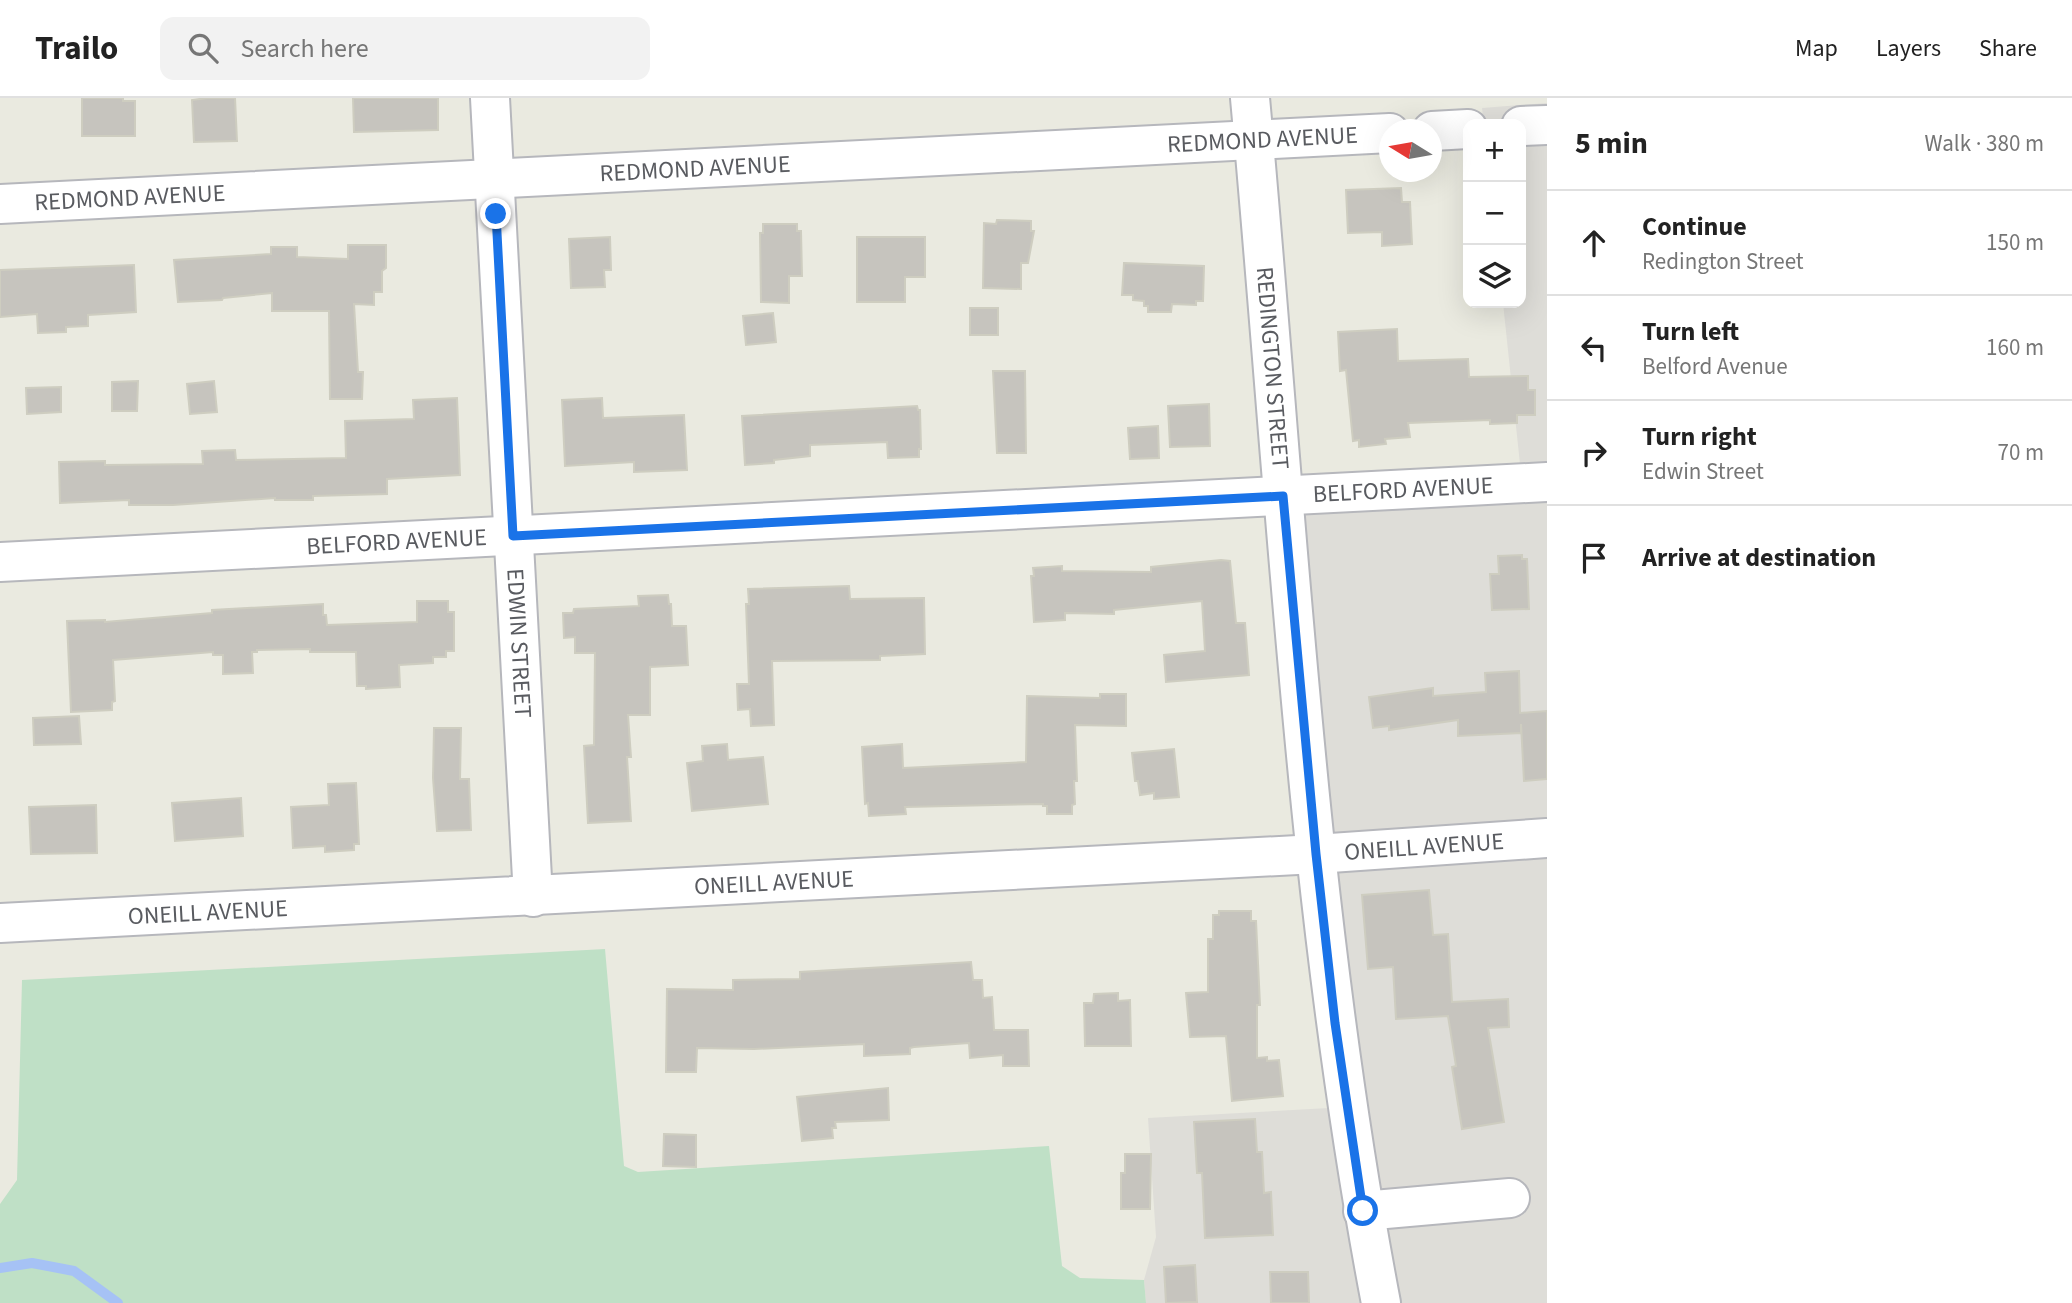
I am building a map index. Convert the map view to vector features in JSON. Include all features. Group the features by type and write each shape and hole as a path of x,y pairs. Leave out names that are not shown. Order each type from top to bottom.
{"street":[{"name":"EDWIN STREET","path":"490,98 533,897"},
{"name":"REDINGTON STREET","path":"1250,98 1316,854 1335,1023 1363,1211 1381,1303"},
{"path":"1526,126 1547,125"},
{"path":"1442,130 1463,129"},
{"name":"REDMOND AVENUE","path":"0,204 1379,134"},
{"name":"BELFORD AVENUE","path":"0,562 1547,482"},
{"name":"ONEILL AVENUE","path":"0,923 1316,854 1547,838"},
{"path":"1363,1211 1510,1198"}],"shaded area":[{"path":"1547,103 1547,1303 1146,1303 1144,1280 1156,1237 1148,1118 1347,1107 1283,496 1522,483 1504,308 1526,308 1526,119 1483,119 1482,108"}],"green space":[{"path":"605,949 624,1166 638,1172 1049,1146 1062,1266 1080,1278 1144,1280 1146,1303 0,1303 0,1204 17,1180 22,980"}],"building":[{"path":"82,98 123,98 123,101 135,101 135,136 82,136"},
{"path":"235,98 237,141 194,142 192,100"},
{"path":"353,98 438,98 438,130 354,132"},
{"path":"1401,188 1402,202 1410,202 1412,244 1382,246 1382,232 1348,233 1346,190"},
{"path":"997,220 1031,221 1031,231 1034,231 1028,263 1021,263 1021,289 983,288 984,223 996,224"},
{"path":"763,224 797,224 797,231 801,231 802,276 789,276 789,303 761,302 760,233 763,233"},
{"path":"610,237 611,270 604,270 605,287 571,288 569,239"},
{"path":"857,237 925,237 925,277 905,277 905,302 857,302"},
{"path":"348,245 386,245 382,292 374,292 374,305 354,304 358,372 363,372 362,399 330,399 329,311 272,311 272,293 222,300 178,302 174,260 271,254 271,247 297,247 297,257 348,259"},
{"path":"1124,263 1204,266 1203,301 1196,301 1196,305 1172,304 1171,312 1148,312 1144,301 1133,300 1133,295 1122,295"},
{"path":"134,265 136,312 88,315 88,326 66,327 66,332 38,333 37,314 0,317 0,270"},
{"path":"970,308 998,308 998,335 970,335"},
{"path":"773,313 776,342 746,345 743,316"},
{"path":"1397,329 1398,361 1468,359 1469,377 1528,376 1528,390 1535,390 1535,415 1517,415 1517,423 1490,424 1490,420 1408,423 1410,437 1385,439 1386,444 1359,447 1359,440 1353,441 1346,370 1340,371 1338,332"},
{"path":"993,371 1025,371 1026,453 997,453"},
{"path":"138,381 137,411 112,411 112,382"},
{"path":"214,381 217,412 190,414 187,384"},
{"path":"61,387 61,412 27,414 26,388"},
{"path":"457,398 460,475 387,479 387,494 313,496 313,500 275,498 173,505 129,505 129,500 60,503 59,462 105,461 105,465 203,464 202,451 235,450 236,460 346,458 345,421 414,419 413,400"},
{"path":"602,398 603,418 684,415 687,470 634,472 634,462 565,466 562,400"},
{"path":"1209,404 1210,446 1170,447 1168,406"},
{"path":"917,406 920,410 919,457 888,458 887,442 810,445 810,456 745,465 742,416"},
{"path":"1158,426 1159,458 1130,459 1128,428"},
{"path":"1522,555 1522,559 1527,559 1529,609 1492,610 1490,574 1499,574 1498,556"},
{"path":"1230,561 1236,623 1245,623 1249,675 1166,682 1164,655 1205,651 1202,601 1114,610 1114,614 1065,613 1065,620 1034,622 1031,576 1034,576 1033,568 1062,566 1062,571 1151,572 1151,567"},
{"path":"849,586 850,599 924,598 925,654 880,656 880,660 772,661 774,725 751,726 750,709 738,710 737,684 749,684 746,604 749,604 748,589"},
{"path":"668,595 672,626 686,626 688,665 650,667 650,715 628,715 631,757 627,757 631,821 588,823 584,746 594,745 595,653 575,653 575,637 564,638 563,613 573,613 574,609 639,606 638,596"},
{"path":"417,601 448,601 448,612 454,612 454,651 446,651 446,657 433,657 433,663 399,665 400,687 366,689 366,686 357,686 356,652 257,650 252,652 253,673 223,674 223,655 213,655 213,652 113,660 115,701 112,702 112,710 71,712 67,621 105,622 212,613 212,610 323,604 327,625 417,622"},
{"path":"1519,671 1520,713 1547,711 1547,779 1524,781 1521,724 1521,733 1458,736 1458,720 1389,730 1389,726 1373,728 1369,697 1433,688 1433,696 1486,692 1485,673"},
{"path":"1100,694 1126,694 1126,726 1075,725 1077,781 1074,781 1075,804 1072,805 1072,814 1047,814 1047,806 1043,804 905,807 906,814 869,816 868,803 865,804 862,747 902,744 903,768 1026,762 1027,696 1100,698"},
{"path":"79,716 81,744 34,745 33,718"},
{"path":"434,728 461,728 460,779 469,779 471,830 437,831 433,778"},
{"path":"727,744 728,760 763,757 768,804 692,811 687,763 703,761 702,746"},
{"path":"1174,749 1179,797 1154,799 1154,793 1140,795 1138,781 1135,781 1132,753"},
{"path":"356,783 359,844 354,844 354,850 325,852 325,846 293,848 291,807 329,805 328,784"},
{"path":"241,798 243,836 175,841 172,803"},
{"path":"96,805 97,853 31,854 29,807"},
{"path":"1429,890 1433,935 1448,934 1452,1002 1508,999 1509,1027 1488,1028 1504,1122 1462,1129 1452,1067 1456,1066 1448,1016 1396,1019 1393,967 1368,969 1362,895"},
{"path":"1219,911 1251,911 1251,921 1256,921 1260,1005 1257,1005 1257,1058 1279,1060 1283,1096 1232,1101 1226,1036 1190,1037 1186,993 1208,992 1208,939 1213,939 1213,915 1219,915"},
{"path":"971,962 973,980 982,980 983,998 992,997 994,1030 1028,1030 1029,1066 1003,1066 1003,1055 970,1058 969,1043 914,1047 910,1048 910,1054 864,1056 864,1044 754,1049 697,1048 696,1072 666,1072 667,989 733,990 733,980 800,979 800,972"},
{"path":"1118,993 1118,1001 1130,1000 1131,1046 1085,1046 1084,1003 1093,1003 1094,994"},
{"path":"888,1088 889,1120 835,1122 836,1128 832,1128 833,1138 802,1141 797,1097"},
{"path":"1255,1119 1257,1152 1262,1152 1264,1193 1271,1192 1273,1235 1205,1238 1202,1173 1197,1173 1194,1122"},
{"path":"664,1134 696,1135 696,1167 663,1166"},
{"path":"1125,1154 1151,1154 1150,1209 1121,1209 1121,1173 1125,1173"},
{"path":"1195,1265 1197,1302 1166,1303 1164,1267"},
{"path":"1270,1272 1308,1272 1309,1303 1271,1303"}],"waterway":[{"path":"0,1268 32,1263 74,1271 118,1303"}],"route":[{"path":"496,214 513,536 1283,496 1316,854 1335,1023 1363,1211"}]}
